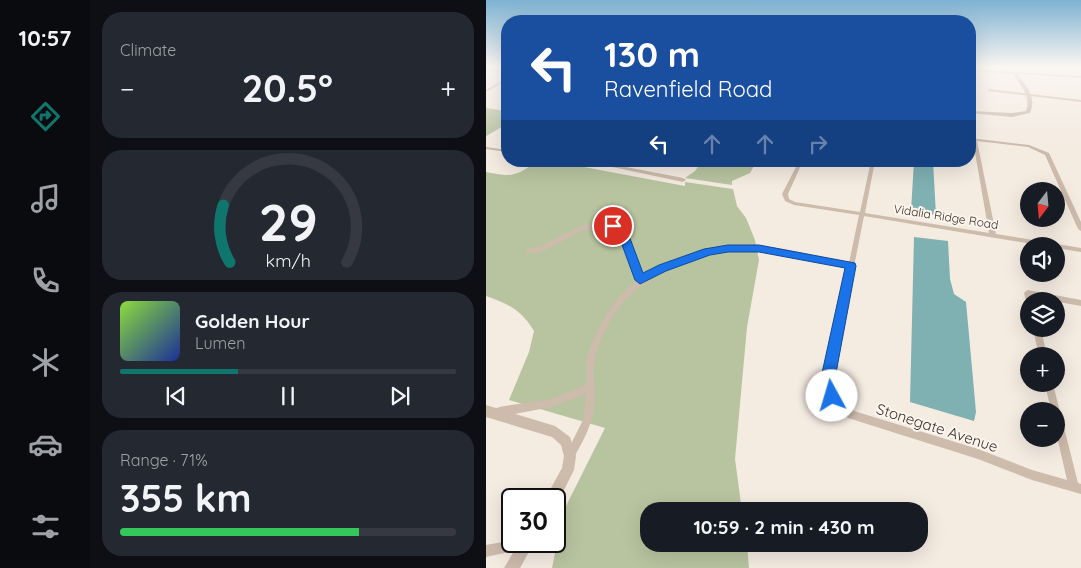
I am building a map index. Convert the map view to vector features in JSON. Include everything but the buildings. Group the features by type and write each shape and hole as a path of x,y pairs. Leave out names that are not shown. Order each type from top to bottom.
{"street":[{"path":"1009,93 1081,101"},
{"path":"976,112 1024,114 1030,108 1027,93"},
{"path":"976,139 1029,146 1047,154 1081,229"},
{"path":"486,148 501,150"},
{"path":"976,157 993,236"},
{"path":"617,167 683,180"},
{"name":"Vidalia Ridge Road","path":"798,167 785,194 787,200 1020,240"},
{"name":"Stonegate Avenue","path":"871,167 829,373 832,396 851,415 978,454 1032,475 1077,488"},
{"path":"529,251 560,240 582,228 602,224 613,226 623,233 640,280"},
{"name":"Vidalia Ridge Road","path":"1065,247 1081,250"},
{"path":"558,488 565,476 570,456 586,426 590,400 591,357 607,319 618,301 640,280 662,268 708,252 728,248 759,248 851,266"},
{"path":"1065,300 1081,303"},
{"path":"490,412 550,403 590,388"},
{"path":"490,412 559,434 569,445 570,456"},
{"path":"1065,444 1077,488"},
{"path":"486,551 501,547"},
{"path":"512,568 521,553"}],"green space":[{"path":"486,108 501,110 501,127 486,136"},
{"path":"528,167 584,167 685,186 685,182 733,189 737,206 746,218 755,240 759,260 747,327 735,459 741,502 640,502 640,552 748,552 749,568 552,568 555,553 566,553 566,506 605,428 509,400 529,352 534,331 514,309 486,296 486,172 502,175 518,173"},
{"path":"698,167 754,167 750,173 732,181 732,185 685,178"}],"water":[{"path":"914,167 933,167 936,215 911,211"},
{"path":"914,237 948,241 950,279 954,294 966,302 976,412 974,421 910,402"}],"route":[{"path":"613,226 623,233 640,280 662,268 708,252 728,248 748,247 773,250 851,266 829,373 832,396"}]}
